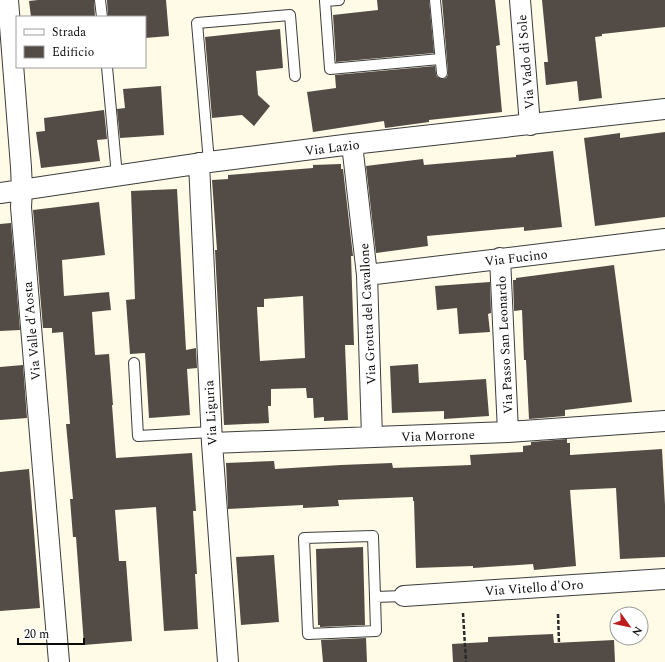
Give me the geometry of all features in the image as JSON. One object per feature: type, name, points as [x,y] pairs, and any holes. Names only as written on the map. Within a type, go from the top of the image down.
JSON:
[{"type":"street","name":"Via Valle d'Aosta","points":[[8,0],[22,190],[21,207],[59,662]]},
{"type":"street","name":"Via Vado di Sole","points":[[520,0],[530,125]]},
{"type":"street","name":"Via Lazio","points":[[0,193],[204,163],[352,144],[665,109]]},
{"type":"street","name":"Via Grotta del Cavallone","points":[[352,144],[367,275],[372,437]]},
{"type":"street","name":"Via Liguria","points":[[204,163],[211,437],[228,662]]},
{"type":"street","name":"Via Fucino","points":[[367,275],[665,239]]},
{"type":"street","name":"Via Passo San Leonardo","points":[[500,258],[508,432]]},
{"type":"street","name":"Via Morrone","points":[[211,437],[372,437],[508,432],[665,421]]},
{"type":"street","name":"Via Vitello d'Oro","points":[[404,596],[665,579]]},
{"type":"lane","points":[[100,0],[102,16]]},
{"type":"lane","points":[[339,0],[325,1],[330,69],[440,59]]},
{"type":"lane","points":[[434,0],[442,73]]},
{"type":"lane","points":[[204,163],[197,23],[290,15],[295,76]]},
{"type":"lane","points":[[107,68],[117,176]]},
{"type":"lane","points":[[134,363],[138,436],[211,437]]},
{"type":"lane","points":[[373,536],[375,597],[376,631],[308,634],[304,538],[373,536]]},
{"type":"lane","points":[[375,597],[404,596]]},
{"type":"path","points":[[464,613],[466,662]]},
{"type":"path","points":[[558,614],[559,642]]},
{"type":"building","points":[[94,0],[95,16],[31,16],[29,1]]},
{"type":"building","points":[[107,0],[166,0],[169,36],[146,38],[146,16],[108,16]]},
{"type":"building","points":[[377,0],[429,0],[434,53],[336,62],[333,15],[378,10]]},
{"type":"building","points":[[442,0],[495,0],[500,45],[496,46],[502,112],[429,120],[429,122],[385,128],[384,121],[313,132],[307,92],[336,88],[335,75],[435,66],[437,77],[442,79],[446,78],[448,72]]},
{"type":"building","points":[[542,0],[665,0],[665,27],[602,34],[602,36],[595,37],[602,98],[579,101],[577,81],[546,85],[544,62],[548,62]]},
{"type":"building","points":[[280,29],[283,68],[256,71],[258,95],[270,106],[254,126],[242,115],[212,118],[205,37]]},
{"type":"building","points":[[161,86],[164,135],[120,138],[117,109],[125,108],[123,89]]},
{"type":"building","points":[[104,110],[107,139],[97,140],[100,161],[41,168],[36,132],[45,131],[44,118]]},
{"type":"building","points":[[665,132],[665,217],[595,226],[584,138],[620,133],[620,138]]},
{"type":"building","points":[[553,151],[562,227],[524,231],[524,227],[427,236],[428,246],[376,253],[366,166],[423,159],[424,165],[516,157],[516,155]]},
{"type":"building","points":[[341,164],[341,169],[343,169],[353,256],[351,256],[354,345],[345,345],[348,420],[324,421],[324,417],[314,418],[313,398],[307,398],[306,388],[271,389],[271,406],[268,406],[269,423],[224,425],[215,250],[217,250],[212,180],[228,179],[228,175],[313,168],[313,165]],"holes":[[[303,296],[305,358],[260,361],[257,307],[264,307],[264,299]]]},
{"type":"building","points":[[177,189],[186,350],[196,348],[197,368],[187,369],[190,415],[149,418],[145,353],[130,354],[126,300],[135,299],[131,191]]},
{"type":"building","points":[[99,202],[105,255],[62,260],[64,296],[109,292],[111,310],[92,312],[95,355],[109,354],[116,458],[192,453],[196,511],[193,511],[197,574],[195,574],[198,629],[164,631],[156,507],[115,510],[119,561],[126,561],[132,641],[84,645],[76,537],[73,537],[70,499],[73,499],[66,424],[70,424],[63,332],[52,333],[52,328],[43,328],[33,210]]},
{"type":"building","points":[[11,223],[20,330],[0,331],[0,224]]},
{"type":"building","points":[[614,265],[632,402],[565,410],[565,416],[529,419],[526,360],[524,360],[522,310],[514,311],[513,280],[516,280],[516,278]]},
{"type":"building","points":[[490,282],[491,313],[488,314],[490,332],[459,334],[457,308],[437,310],[435,286]]},
{"type":"building","points":[[418,364],[419,383],[486,379],[489,416],[444,419],[444,411],[392,413],[390,366]]},
{"type":"building","points":[[23,365],[27,418],[0,420],[0,367]]},
{"type":"building","points":[[567,439],[567,443],[570,443],[570,455],[662,449],[665,505],[665,557],[620,559],[616,488],[570,490],[576,566],[534,570],[533,564],[473,568],[473,566],[416,568],[413,497],[338,500],[339,506],[303,508],[303,505],[228,509],[226,463],[274,461],[275,469],[392,463],[393,468],[471,465],[470,455],[523,452],[523,446],[531,445],[531,442]]},
{"type":"building","points":[[29,469],[40,608],[0,611],[0,472]]},
{"type":"building","points":[[363,547],[365,625],[320,627],[320,625],[318,625],[316,549]]},
{"type":"building","points":[[274,555],[279,622],[241,625],[236,557]]},
{"type":"building","points":[[553,634],[554,643],[609,640],[609,646],[614,646],[615,662],[453,662],[452,644],[488,642],[488,637]]},
{"type":"building","points":[[366,638],[367,662],[323,662],[321,640]]}]
